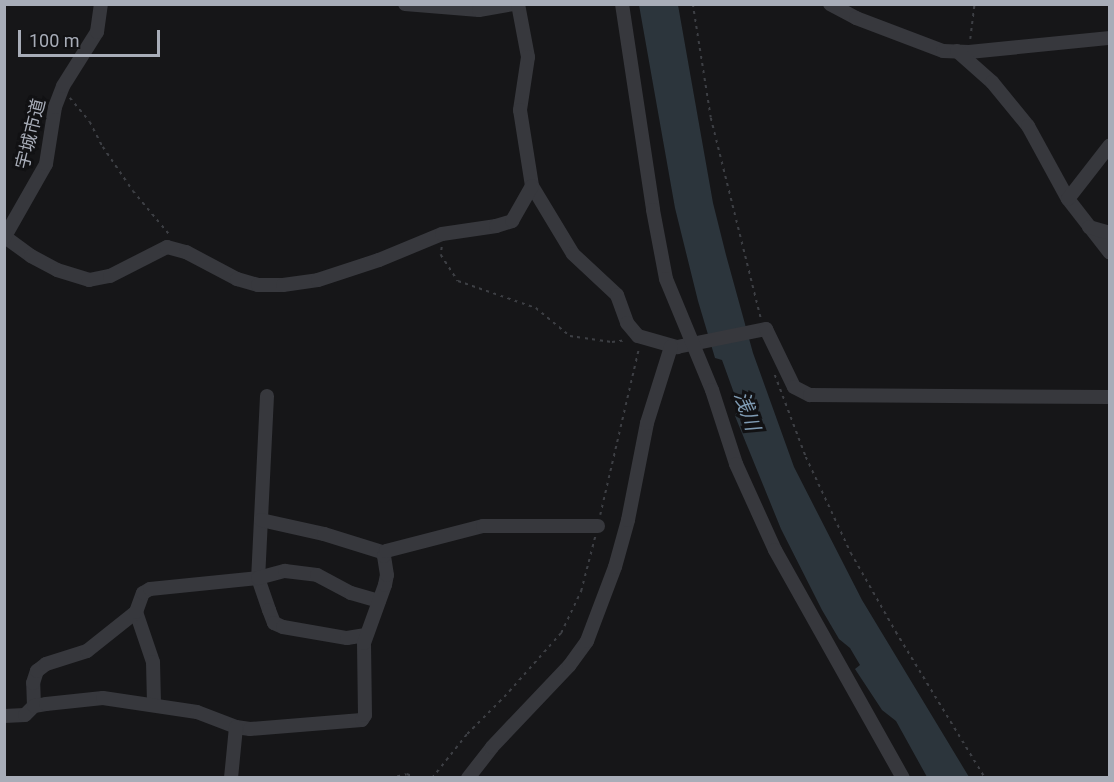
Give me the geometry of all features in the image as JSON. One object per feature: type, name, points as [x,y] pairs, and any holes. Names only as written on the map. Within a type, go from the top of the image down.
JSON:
[{"type":"street","name":"宇城市道","points":[[5,238],[46,164],[55,107],[63,86],[97,32],[100,4]]},
{"type":"street","points":[[405,4],[479,10],[516,4],[528,57],[520,111],[532,186],[573,254],[617,296],[627,323],[640,337],[670,347],[763,328],[768,331],[794,387],[810,395],[1110,397]]},
{"type":"street","points":[[622,4],[653,210],[666,279],[695,343],[736,464],[775,550],[903,777]]},
{"type":"street","points":[[830,4],[943,51],[963,52],[1110,38]]},
{"type":"street","points":[[963,52],[992,82],[1028,126],[1068,199],[1110,253]]},
{"type":"street","points":[[1068,199],[1110,145]]},
{"type":"street","points":[[5,238],[40,261],[89,280],[111,276],[167,247],[186,252],[237,279],[258,285],[284,285],[318,280],[369,264],[442,234],[496,226],[512,221],[532,186]]},
{"type":"street","points":[[1089,227],[1110,233]]},
{"type":"street","points":[[468,777],[492,747],[568,666],[587,641],[615,567],[628,520],[647,423],[670,347]]},
{"type":"street","points":[[267,396],[258,578],[274,623],[283,627],[347,638],[366,635]]},
{"type":"street","points":[[261,520],[324,534],[385,553]]},
{"type":"street","points":[[385,553],[392,548],[483,526],[598,526]]},
{"type":"street","points":[[4,716],[25,715],[34,706],[103,698],[197,712],[236,727],[283,727],[355,721],[364,718],[366,635],[387,574],[385,553]]},
{"type":"street","points":[[34,706],[33,683],[37,671],[46,664],[87,651],[136,612],[143,593],[150,589],[258,578],[285,572],[317,574],[351,593],[379,601]]},
{"type":"street","points":[[136,612],[153,662],[154,704]]},
{"type":"street","points":[[231,777],[236,727]]},
{"type":"path","points":[[963,52],[974,4]]},
{"type":"path","points":[[63,86],[90,122],[102,147],[170,235],[167,247]]},
{"type":"path","points":[[432,777],[467,734],[504,697],[561,633],[581,591],[598,526],[640,337],[612,342],[579,339],[570,336],[536,308],[459,281],[441,255],[442,234]]},
{"type":"path","points":[[390,777],[407,774],[416,777]]},
{"type":"water","name":"浅川","points":[[639,5],[678,5],[713,203],[726,255],[753,353],[794,467],[862,600],[969,777],[927,777],[896,721],[882,710],[855,669],[860,665],[850,648],[839,639],[822,610],[781,529],[735,416],[739,407],[722,360],[715,358],[698,301],[675,208]]}]
